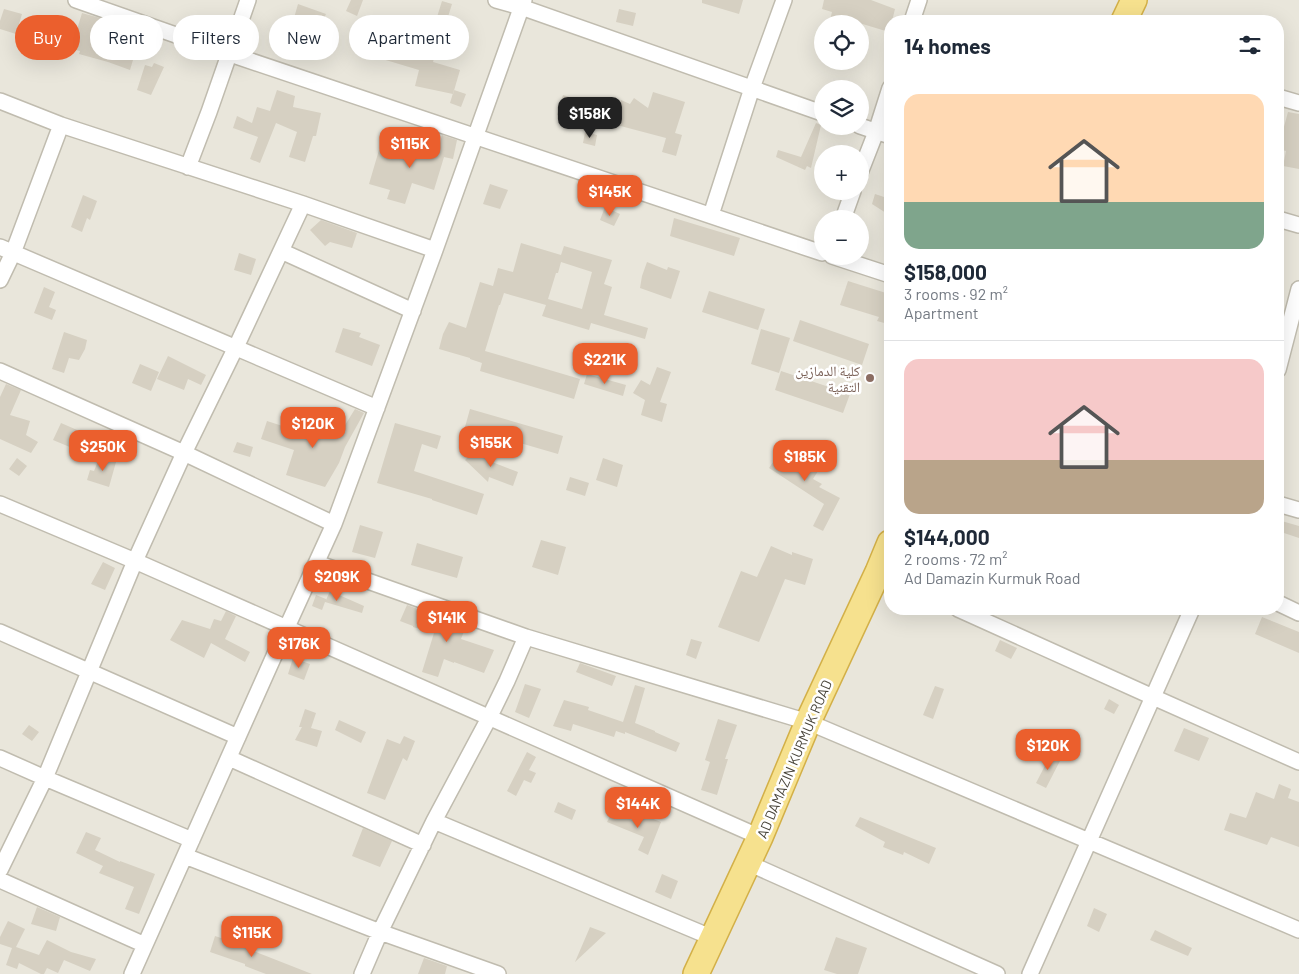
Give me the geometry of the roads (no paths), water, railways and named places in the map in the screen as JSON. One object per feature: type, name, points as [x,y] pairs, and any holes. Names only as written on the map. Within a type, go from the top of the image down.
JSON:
[{"type":"highway","points":[[1127,15],[1134,0]]},
{"type":"highway","name":"AD DAMAZIN KURMUK ROAD","points":[[696,974],[760,837],[808,722],[884,575]]},
{"type":"street","points":[[76,0],[173,34]]},
{"type":"street","points":[[243,15],[248,0]]},
{"type":"street","points":[[496,0],[522,4],[814,110]]},
{"type":"street","points":[[711,216],[752,88],[784,0]]},
{"type":"street","points":[[914,15],[919,0]]},
{"type":"street","points":[[132,974],[334,524],[413,311],[522,4]]},
{"type":"street","points":[[188,166],[228,60]]},
{"type":"street","points":[[248,60],[814,250]]},
{"type":"street","points":[[1284,99],[1299,103]]},
{"type":"street","points":[[0,101],[61,125],[303,204],[435,250]]},
{"type":"street","points":[[0,280],[7,250],[61,125]]},
{"type":"street","points":[[869,129],[883,134],[869,158]]},
{"type":"street","points":[[0,870],[45,778],[135,561],[184,453],[236,348],[303,204]]},
{"type":"street","points":[[1284,221],[1299,225]]},
{"type":"street","points":[[7,250],[377,408]]},
{"type":"street","points":[[281,251],[413,311]]},
{"type":"street","points":[[858,265],[884,274]]},
{"type":"street","points":[[1284,352],[1299,289]]},
{"type":"street","points":[[0,371],[184,453],[334,524]]},
{"type":"street","points":[[0,504],[287,627],[760,837]]},
{"type":"street","points":[[1284,506],[1299,510]]},
{"type":"street","points":[[317,563],[526,637],[808,722],[1299,930]]},
{"type":"street","points":[[1284,606],[1299,613]]},
{"type":"street","points":[[971,615],[1299,762]]},
{"type":"street","points":[[1030,974],[1189,615]]},
{"type":"street","points":[[0,632],[238,737]]},
{"type":"street","points":[[362,974],[380,932],[434,821],[489,718],[526,637]]},
{"type":"street","points":[[0,758],[192,840]]},
{"type":"street","points":[[229,758],[423,845]]},
{"type":"street","points":[[434,821],[713,938]]},
{"type":"street","points":[[185,856],[380,932],[498,974]]},
{"type":"street","points":[[748,863],[997,974]]},
{"type":"street","points":[[0,880],[145,945]]},
{"type":"place","name":"كلية الدمازين التقنية","points":[[870,378]]}]
